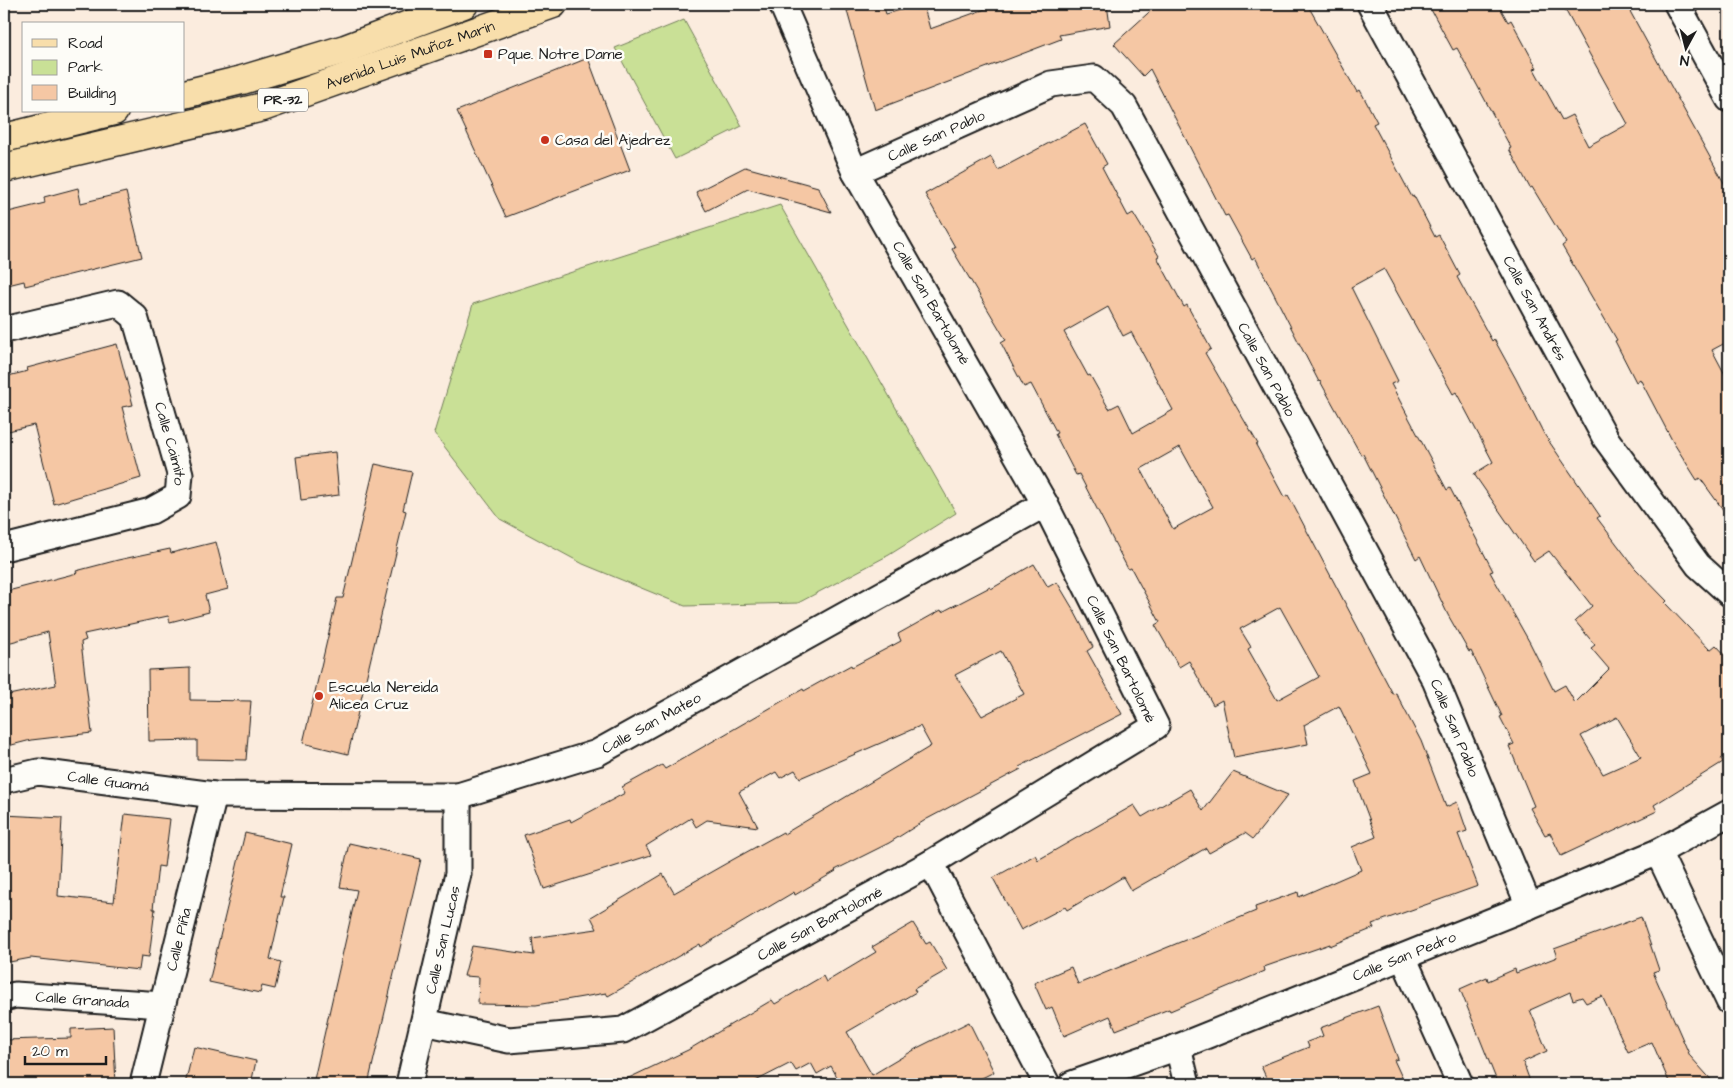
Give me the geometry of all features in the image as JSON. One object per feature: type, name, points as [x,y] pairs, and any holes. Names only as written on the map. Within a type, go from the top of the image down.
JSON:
[{"type":"main road","name":"Avenida Luis Muñoz Marín","points":[[185,94],[242,80],[345,49],[464,4]]},
{"type":"main road","name":"Avenida Luis Muñoz Marín","points":[[188,111],[263,107],[553,4]]},
{"type":"main road","points":[[4,138],[110,112]]},
{"type":"main road","name":"Avenida Luis Muñoz Marín","points":[[4,168],[185,112]]},
{"type":"street","name":"Calle San Bartolomé","points":[[424,1022],[509,1040],[623,1030],[930,863],[1156,726],[1045,504],[855,172],[782,4]]},
{"type":"street","name":"Calle San Andrés","points":[[1370,4],[1606,439],[1698,565],[1729,594]]},
{"type":"street","points":[[1677,4],[1729,99]]},
{"type":"street","name":"Calle San Pablo","points":[[855,172],[1051,84],[1094,78],[1124,106],[1435,680],[1529,906]]},
{"type":"street","name":"Calle Caimito","points":[[4,330],[118,303],[135,317],[180,474],[178,496],[151,510],[4,548]]},
{"type":"street","name":"Calle San Mateo","points":[[214,795],[458,796],[597,753],[1045,504]]},
{"type":"street","name":"Calle Guamá","points":[[4,780],[38,772],[214,795]]},
{"type":"street","name":"Calle Piña","points":[[143,1084],[214,795]]},
{"type":"street","name":"Calle San Lucas","points":[[409,1084],[458,874],[458,796]]},
{"type":"street","name":"Calle San Pedro","points":[[1072,1084],[1178,1047],[1529,906],[1658,852],[1729,813]]},
{"type":"street","points":[[1658,852],[1729,1001]]},
{"type":"street","points":[[930,863],[1047,1084]]},
{"type":"street","points":[[1403,957],[1460,1084]]},
{"type":"street","name":"Calle Granada","points":[[4,998],[15,995],[162,1005]]},
{"type":"street","points":[[1178,1047],[1188,1084]]},
{"type":"green space","points":[[684,20],[742,126],[675,159],[615,48]]},
{"type":"green space","points":[[780,205],[956,513],[889,555],[798,603],[685,606],[583,564],[500,519],[434,433],[473,304]]},
{"type":"building","points":[[867,4],[883,4],[886,14],[923,4],[930,29],[999,4],[1107,4],[1110,26],[1059,35],[1061,39],[875,110],[847,11]]},
{"type":"building","points":[[1158,4],[1307,4],[1357,92],[1360,90],[1377,122],[1373,124],[1412,197],[1414,196],[1435,237],[1439,235],[1460,275],[1457,277],[1492,341],[1494,339],[1544,434],[1600,516],[1597,518],[1635,568],[1667,601],[1665,603],[1710,650],[1716,645],[1729,659],[1729,754],[1721,759],[1723,762],[1654,805],[1657,811],[1561,856],[1550,833],[1545,835],[1530,808],[1534,806],[1509,746],[1514,744],[1500,717],[1502,716],[1471,651],[1469,652],[1448,615],[1420,556],[1416,559],[1363,454],[1361,455],[1319,382],[1255,257],[1252,259],[1228,215],[1225,216],[1150,69],[1143,76],[1114,44]],"holes":[[[1384,269],[1453,394],[1456,392],[1493,462],[1474,474],[1534,561],[1549,551],[1592,606],[1575,621],[1595,645],[1591,648],[1609,669],[1575,703],[1565,685],[1554,691],[1530,643],[1490,572],[1493,571],[1450,488],[1447,490],[1391,384],[1398,381],[1351,287]],[[1617,717],[1641,757],[1603,774],[1581,736]]]},
{"type":"building","points":[[1428,4],[1498,4],[1508,22],[1511,20],[1537,68],[1534,69],[1562,120],[1572,115],[1588,146],[1628,124],[1562,4],[1626,4],[1729,192],[1729,341],[1712,350],[1729,382],[1729,518],[1700,478],[1697,480],[1673,442],[1640,379],[1636,382],[1615,341],[1617,340],[1562,246],[1566,243],[1532,187],[1530,188],[1509,149],[1511,148],[1457,48],[1453,50]]},
{"type":"building","name":"Casa del Ajedrez","points":[[588,58],[630,170],[506,217],[457,111]]},
{"type":"building","points":[[1085,124],[1107,164],[1102,167],[1128,216],[1133,213],[1159,256],[1157,257],[1184,307],[1187,305],[1211,349],[1205,353],[1258,444],[1256,445],[1284,497],[1288,495],[1393,694],[1396,693],[1421,741],[1446,807],[1457,802],[1467,831],[1458,834],[1478,886],[1372,924],[1374,928],[1330,946],[1330,944],[1264,967],[1265,971],[1170,1011],[1169,1009],[1116,1030],[1110,1016],[1064,1036],[1052,1007],[1046,1010],[1034,983],[1071,967],[1078,984],[1256,911],[1255,907],[1298,892],[1299,897],[1361,870],[1352,847],[1376,837],[1355,781],[1372,774],[1339,706],[1304,725],[1308,744],[1234,758],[1222,700],[1213,705],[1189,661],[1179,667],[1155,625],[1160,622],[1131,568],[1128,569],[1079,474],[1076,475],[1055,434],[1057,433],[1031,384],[1024,387],[1001,343],[1006,340],[952,249],[955,247],[925,194],[991,157],[998,170]],"holes":[[[1108,307],[1123,336],[1131,332],[1173,410],[1133,433],[1119,404],[1109,409],[1064,332]],[[1180,447],[1213,507],[1173,529],[1141,469]],[[1280,607],[1319,677],[1277,700],[1248,649],[1251,647],[1240,629]]]},
{"type":"building","points":[[745,167],[818,187],[831,212],[748,189],[706,211],[696,192]]},
{"type":"building","points":[[78,188],[81,203],[126,192],[142,257],[25,286],[24,281],[4,286],[4,213],[45,203],[44,197]]},
{"type":"building","points":[[117,344],[133,405],[122,407],[141,478],[54,504],[34,425],[4,432],[4,377],[28,371],[27,368]]},
{"type":"building","points":[[335,452],[339,495],[301,500],[296,457]]},
{"type":"building","points":[[375,464],[412,472],[403,510],[406,511],[348,754],[303,743],[337,598],[343,598]]},
{"type":"building","points":[[216,542],[228,589],[205,595],[209,612],[170,622],[168,616],[84,634],[86,640],[81,642],[92,733],[31,740],[4,747],[4,696],[56,685],[48,632],[4,644],[4,592],[118,560],[170,549],[171,553]]},
{"type":"building","points":[[1034,564],[1048,587],[1057,582],[1093,647],[1087,651],[1122,714],[1019,767],[1021,769],[927,819],[889,843],[835,870],[795,895],[794,892],[701,947],[700,944],[608,996],[606,993],[536,1005],[478,1004],[479,977],[464,976],[472,946],[534,955],[532,938],[597,929],[591,917],[663,874],[674,893],[783,832],[784,834],[931,746],[920,726],[800,778],[795,770],[780,778],[776,772],[739,792],[758,827],[707,820],[696,827],[691,818],[646,846],[651,855],[544,889],[524,835],[570,819],[571,822],[625,793],[622,787],[662,765],[665,769],[803,689],[804,691],[851,665],[852,667],[901,641],[898,634],[941,610],[942,612],[990,587],[991,589]],"holes":[[[1001,651],[1024,694],[982,716],[955,675]]]},
{"type":"building","points":[[190,668],[190,700],[251,701],[246,760],[197,759],[197,740],[149,741],[148,670]]},
{"type":"building","points":[[1233,772],[1288,795],[1253,839],[1245,833],[1209,853],[1206,848],[1131,891],[1123,877],[1067,910],[1065,907],[1021,930],[993,878],[1035,855],[1038,860],[1134,805],[1142,817],[1190,789],[1203,811]]},
{"type":"building","points":[[125,814],[170,819],[164,867],[158,866],[149,957],[141,956],[139,970],[31,958],[4,963],[4,815],[62,818],[58,896],[114,902]]},
{"type":"building","points":[[245,833],[292,844],[280,897],[284,897],[270,959],[281,962],[275,989],[262,986],[260,993],[209,982]]},
{"type":"building","points":[[349,843],[421,859],[368,1084],[313,1084],[357,890],[340,887]]},
{"type":"building","points":[[1641,917],[1659,970],[1653,972],[1690,1056],[1715,1084],[1670,1084],[1652,1042],[1628,1052],[1602,996],[1586,1003],[1582,997],[1573,1000],[1570,992],[1530,1010],[1547,1051],[1523,1062],[1531,1084],[1498,1084],[1460,989],[1487,977],[1488,981],[1515,969],[1516,973],[1557,957],[1554,949]]},
{"type":"building","points":[[913,923],[926,944],[930,942],[947,970],[914,989],[916,992],[847,1032],[872,1075],[919,1047],[969,1022],[994,1072],[970,1084],[841,1084],[831,1066],[817,1074],[811,1063],[796,1071],[791,1063],[750,1084],[616,1084],[688,1050],[772,1000],[775,1004],[823,976],[826,982],[876,952],[872,947]]},
{"type":"building","points":[[1378,1006],[1398,1059],[1394,1060],[1405,1084],[1269,1084],[1261,1066],[1309,1047],[1307,1042],[1323,1036],[1320,1028]]},
{"type":"building","points":[[113,1027],[116,1084],[4,1084],[4,1040],[71,1038],[71,1029]]},
{"type":"building","points":[[194,1047],[256,1061],[251,1084],[185,1084]]},
{"type":"place","name":"Pque. Notre Dame","points":[[488,54]]},
{"type":"place","name":"Casa del Ajedrez","points":[[545,140]]},
{"type":"place","name":"Escuela Nereida Alicea Cruz","points":[[319,696]]}]
